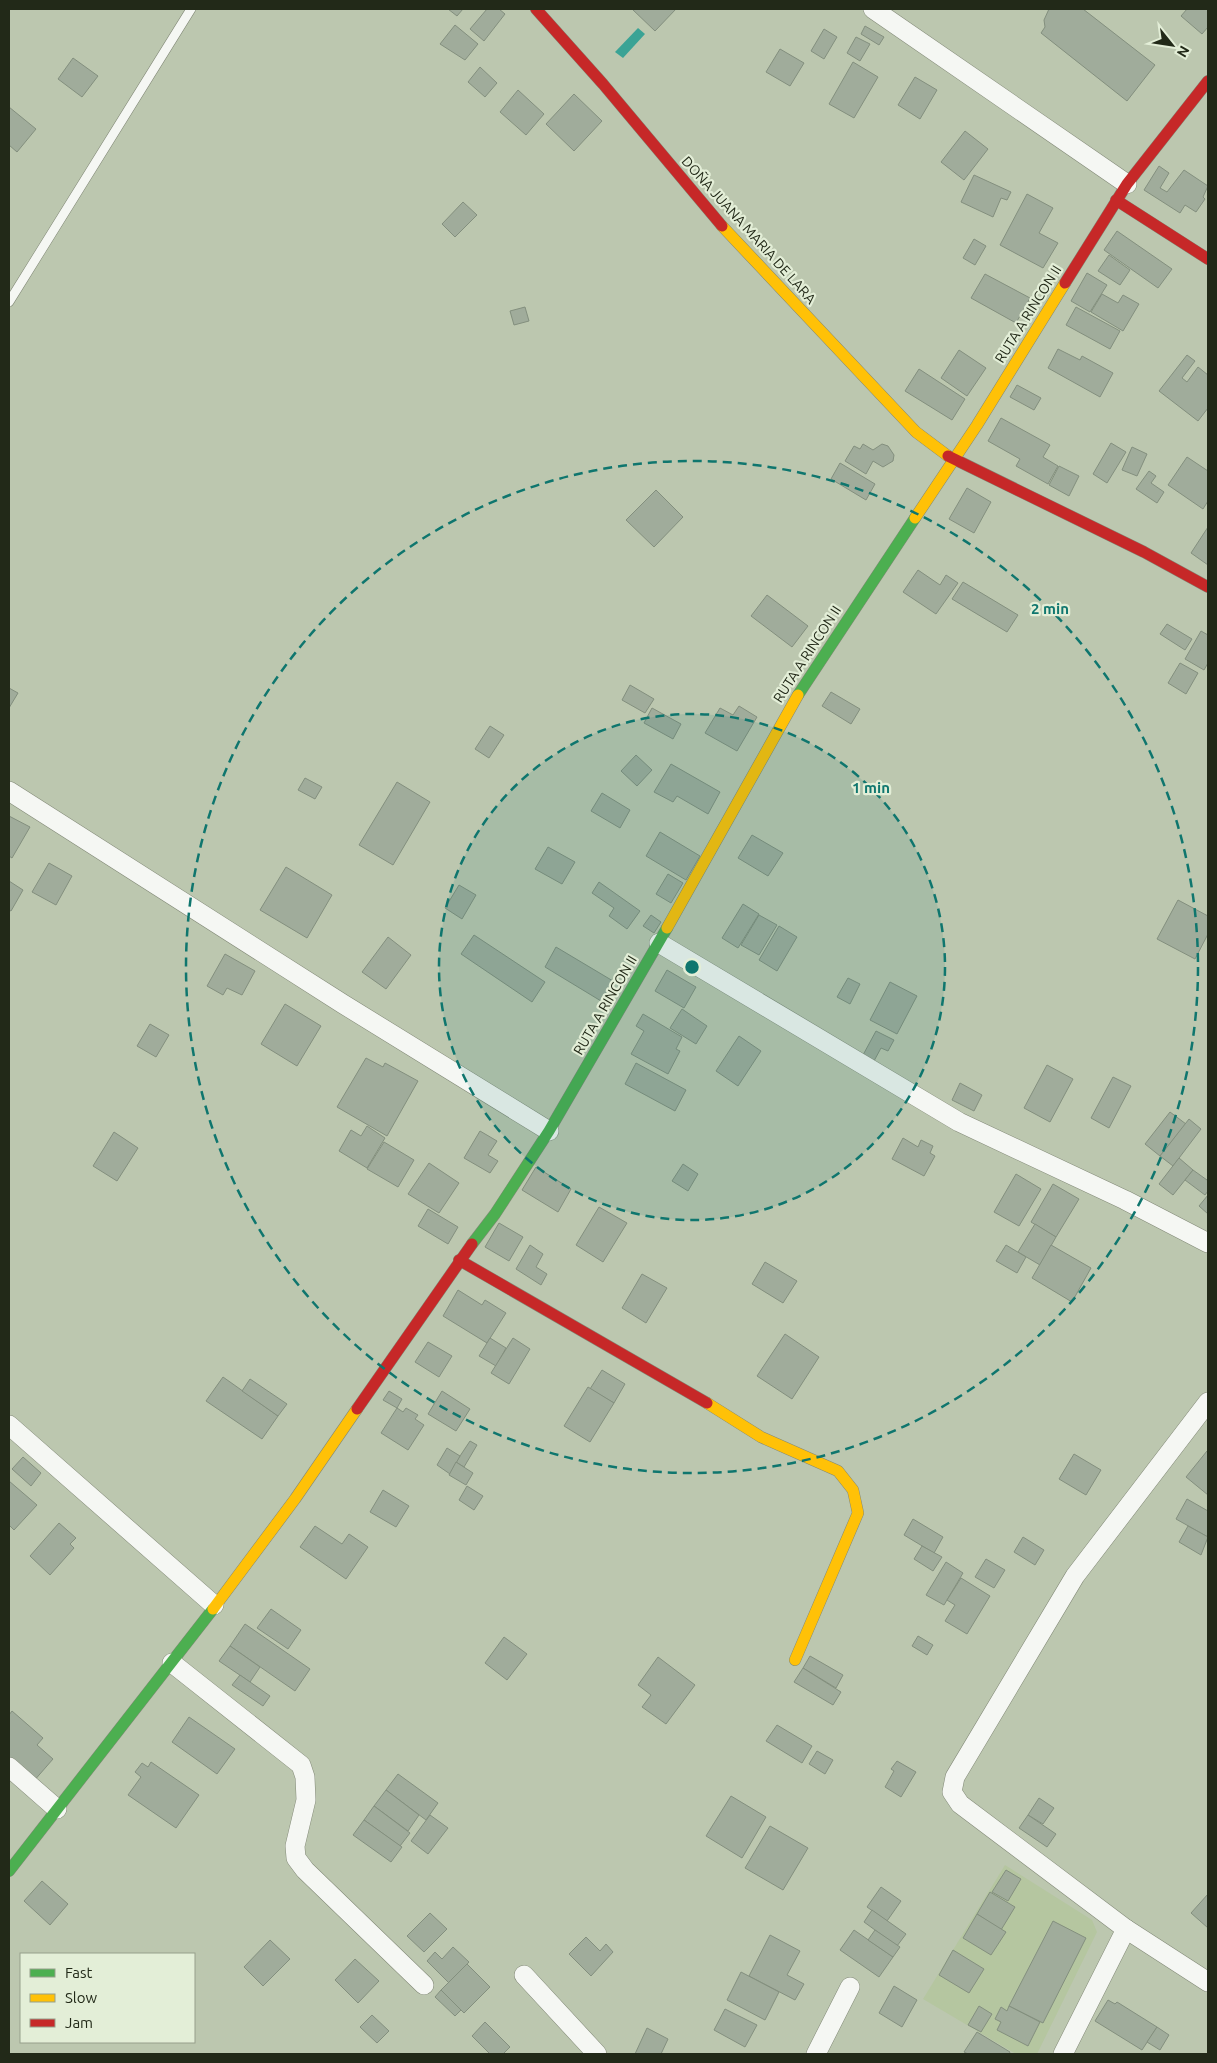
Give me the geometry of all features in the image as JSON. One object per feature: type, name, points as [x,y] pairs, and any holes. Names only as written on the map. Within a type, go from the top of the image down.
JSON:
[{"type":"street","name":"DOÑA JUANA MARIA DE LARA","points":[[536,9],[604,84],[702,204],[916,432],[952,459],[1144,552],[1208,587]]},
{"type":"street","points":[[873,9],[1127,184]]},
{"type":"street","name":"RUTA A RINCON II","points":[[9,1870],[172,1663],[295,1500],[459,1260],[495,1214],[549,1131],[659,943],[789,708],[952,459],[977,425],[1116,200],[1208,81]]},
{"type":"street","points":[[1116,200],[1208,259]]},
{"type":"street","points":[[9,791],[343,1004],[549,1131]]},
{"type":"street","points":[[659,943],[959,1122],[1124,1200],[1208,1243]]},
{"type":"street","points":[[459,1260],[690,1392],[762,1437],[838,1471],[846,1478],[856,1496],[858,1514],[795,1660]]},
{"type":"street","points":[[1208,1402],[1075,1576],[955,1777],[952,1792],[960,1804],[1126,1929],[1208,1982]]},
{"type":"street","points":[[9,1425],[214,1605]]},
{"type":"street","points":[[172,1663],[301,1764],[305,1777],[306,1800],[295,1846],[296,1858],[305,1870],[424,1985]]},
{"type":"street","points":[[9,1767],[57,1809]]},
{"type":"street","points":[[1064,2054],[1126,1929]]},
{"type":"street","points":[[524,1976],[597,2054]]},
{"type":"street","points":[[816,2054],[850,1988]]},
{"type":"lane","points":[[9,302],[191,9]]},
{"type":"shaded area","points":[[1005,1865],[1092,1920],[1097,1932],[1037,2054],[1016,2054],[923,1999]]},
{"type":"water","points":[[638,28],[645,34],[623,58],[615,52]]},
{"type":"building","points":[[448,9],[463,9],[457,16]]},
{"type":"building","points":[[487,9],[499,9],[505,14],[484,41],[470,29]]},
{"type":"building","points":[[632,9],[676,9],[655,31]]},
{"type":"building","points":[[1049,9],[1083,9],[1155,65],[1127,101],[1041,33],[1045,27],[1044,20]]},
{"type":"building","points":[[1187,9],[1208,9],[1208,27],[1202,34],[1181,16]]},
{"type":"building","points":[[455,25],[478,44],[465,60],[440,44]]},
{"type":"building","points":[[865,26],[884,37],[879,45],[861,34]]},
{"type":"building","points":[[824,29],[837,37],[824,59],[811,51]]},
{"type":"building","points":[[856,37],[870,44],[860,61],[847,53]]},
{"type":"building","points":[[780,49],[804,63],[790,86],[766,72]]},
{"type":"building","points":[[73,58],[98,76],[82,97],[58,79]]},
{"type":"building","points":[[853,62],[878,77],[854,118],[829,104]]},
{"type":"building","points":[[480,67],[497,83],[485,97],[468,82]]},
{"type":"building","points":[[915,77],[937,90],[920,119],[898,105]]},
{"type":"building","points":[[518,90],[544,114],[526,135],[500,112]]},
{"type":"building","points":[[574,94],[602,121],[574,151],[546,124]]},
{"type":"building","points":[[9,107],[36,129],[17,152],[9,145]]},
{"type":"building","points":[[965,131],[988,149],[964,180],[941,162]]},
{"type":"building","points":[[1159,166],[1169,173],[1160,188],[1167,192],[1184,170],[1208,186],[1203,197],[1205,199],[1196,212],[1185,205],[1180,213],[1144,190]]},
{"type":"building","points":[[974,175],[1011,192],[1007,200],[1001,198],[993,217],[961,202]]},
{"type":"building","points":[[1027,194],[1053,208],[1039,233],[1058,243],[1043,268],[1000,245]]},
{"type":"building","points":[[463,202],[477,215],[455,237],[442,224]]},
{"type":"building","points":[[1117,231],[1172,269],[1158,288],[1104,250]]},
{"type":"building","points":[[974,239],[986,246],[975,265],[963,258]]},
{"type":"building","points":[[1109,255],[1130,270],[1120,285],[1098,271]]},
{"type":"building","points":[[1087,273],[1107,285],[1090,312],[1071,301]]},
{"type":"building","points":[[985,274],[1030,298],[1016,323],[971,298]]},
{"type":"building","points":[[1102,294],[1118,303],[1123,295],[1139,304],[1123,331],[1091,312]]},
{"type":"building","points":[[525,307],[529,321],[514,325],[510,311]]},
{"type":"building","points":[[1076,307],[1120,331],[1110,349],[1066,325]]},
{"type":"building","points":[[1058,349],[1080,360],[1082,356],[1113,373],[1100,397],[1048,368]]},
{"type":"building","points":[[959,350],[986,368],[967,396],[941,378]]},
{"type":"building","points":[[1187,355],[1195,361],[1182,378],[1187,382],[1198,367],[1208,375],[1208,408],[1198,421],[1159,391]]},
{"type":"building","points":[[919,369],[965,399],[952,420],[905,391]]},
{"type":"building","points":[[1017,385],[1041,398],[1034,410],[1010,397]]},
{"type":"building","points":[[1001,418],[1050,445],[1043,457],[1058,466],[1048,484],[1016,466],[1020,459],[988,441]]},
{"type":"building","points":[[1111,443],[1126,452],[1107,483],[1093,474]]},
{"type":"building","points":[[863,444],[873,450],[882,444],[888,446],[894,455],[893,461],[883,467],[873,461],[866,474],[845,461],[854,446],[860,449]]},
{"type":"building","points":[[1132,447],[1147,454],[1137,476],[1122,470]]},
{"type":"building","points":[[1187,457],[1208,471],[1208,501],[1203,509],[1168,485]]},
{"type":"building","points":[[840,463],[875,484],[866,500],[831,479]]},
{"type":"building","points":[[1059,466],[1079,476],[1069,496],[1049,485]]},
{"type":"building","points":[[1149,471],[1156,476],[1151,483],[1164,492],[1157,503],[1136,489]]},
{"type":"building","points":[[967,488],[991,502],[974,533],[949,519]]},
{"type":"building","points":[[656,490],[683,517],[654,547],[626,520]]},
{"type":"building","points":[[1208,527],[1208,565],[1191,553]]},
{"type":"building","points":[[918,570],[940,585],[946,575],[958,583],[936,614],[903,592]]},
{"type":"building","points":[[963,582],[1018,615],[1007,632],[952,599]]},
{"type":"building","points":[[767,595],[808,626],[792,647],[751,616]]},
{"type":"building","points":[[1167,624],[1192,639],[1185,650],[1160,634]]},
{"type":"building","points":[[1201,631],[1208,635],[1208,663],[1204,670],[1185,659]]},
{"type":"building","points":[[1180,663],[1198,673],[1186,694],[1168,683]]},
{"type":"building","points":[[630,685],[654,699],[645,713],[622,700]]},
{"type":"building","points":[[9,688],[18,693],[9,708]]},
{"type":"building","points":[[831,692],[860,709],[851,724],[822,706]]},
{"type":"building","points":[[739,706],[757,717],[737,751],[705,733],[720,708],[733,715]]},
{"type":"building","points":[[652,708],[681,724],[673,739],[644,723]]},
{"type":"building","points":[[490,726],[504,735],[489,758],[475,749]]},
{"type":"building","points":[[636,755],[652,770],[637,786],[621,771]]},
{"type":"building","points":[[671,764],[720,792],[708,814],[677,796],[673,802],[654,792]]},
{"type":"building","points":[[305,778],[322,787],[315,799],[298,790]]},
{"type":"building","points":[[397,782],[430,802],[393,865],[359,845]]},
{"type":"building","points":[[602,793],[630,810],[620,828],[591,811]]},
{"type":"building","points":[[9,816],[30,827],[12,858],[9,856]]},
{"type":"building","points":[[660,832],[700,856],[686,880],[646,856]]},
{"type":"building","points":[[752,835],[783,853],[768,876],[738,858]]},
{"type":"building","points":[[548,847],[575,862],[562,884],[535,869]]},
{"type":"building","points":[[49,863],[72,876],[56,905],[32,892]]},
{"type":"building","points":[[286,867],[332,895],[307,938],[260,910]]},
{"type":"building","points":[[668,874],[683,883],[671,903],[656,894]]},
{"type":"building","points":[[9,881],[23,890],[11,911],[9,910]]},
{"type":"building","points":[[599,882],[640,911],[627,929],[609,916],[614,908],[592,893]]},
{"type":"building","points":[[459,885],[476,895],[462,919],[445,908]]},
{"type":"building","points":[[1178,900],[1208,916],[1208,934],[1195,959],[1157,939]]},
{"type":"building","points":[[743,904],[759,914],[738,948],[722,938]]},
{"type":"building","points":[[651,915],[661,922],[654,933],[643,926]]},
{"type":"building","points":[[759,915],[777,925],[759,955],[741,945]]},
{"type":"building","points":[[779,926],[797,937],[777,971],[759,960]]},
{"type":"building","points":[[474,935],[545,982],[532,1002],[461,954]]},
{"type":"building","points":[[388,937],[411,955],[386,989],[362,972]]},
{"type":"building","points":[[556,947],[613,981],[601,1001],[545,967]]},
{"type":"building","points":[[225,954],[255,971],[242,995],[227,988],[223,995],[207,986]]},
{"type":"building","points":[[667,970],[696,987],[684,1008],[655,991]]},
{"type":"building","points":[[848,978],[860,984],[850,1004],[837,997]]},
{"type":"building","points":[[890,982],[917,996],[897,1034],[870,1020]]},
{"type":"building","points":[[285,1004],[321,1026],[297,1066],[261,1044]]},
{"type":"building","points":[[682,1009],[707,1026],[696,1044],[670,1028]]},
{"type":"building","points":[[643,1014],[682,1037],[676,1049],[680,1051],[668,1074],[631,1054],[644,1031],[636,1026]]},
{"type":"building","points":[[150,1024],[169,1035],[156,1057],[137,1046]]},
{"type":"building","points":[[876,1031],[894,1040],[888,1051],[881,1048],[874,1061],[863,1055]]},
{"type":"building","points":[[739,1036],[761,1051],[738,1086],[716,1071]]},
{"type":"building","points":[[366,1058],[383,1067],[385,1063],[418,1081],[387,1136],[337,1107]]},
{"type":"building","points":[[636,1063],[686,1090],[675,1111],[625,1084]]},
{"type":"building","points":[[1047,1065],[1073,1079],[1050,1122],[1024,1108]]},
{"type":"building","points":[[1113,1077],[1131,1086],[1109,1128],[1091,1118]]},
{"type":"building","points":[[960,1083],[982,1095],[974,1111],[952,1100]]},
{"type":"building","points":[[1170,1112],[1186,1124],[1160,1156],[1145,1144]]},
{"type":"building","points":[[1189,1119],[1201,1129],[1173,1166],[1160,1156]]},
{"type":"building","points":[[367,1126],[385,1138],[367,1168],[339,1151],[351,1130],[361,1136]]},
{"type":"building","points":[[480,1131],[497,1141],[488,1155],[498,1161],[490,1173],[464,1158]]},
{"type":"building","points":[[114,1132],[138,1148],[117,1181],[93,1166]]},
{"type":"building","points":[[903,1138],[918,1147],[921,1140],[933,1146],[930,1153],[935,1156],[924,1176],[892,1159]]},
{"type":"building","points":[[384,1142],[414,1160],[398,1187],[367,1169]]},
{"type":"building","points":[[1179,1158],[1193,1170],[1173,1195],[1159,1184]]},
{"type":"building","points":[[429,1163],[459,1183],[439,1213],[408,1194]]},
{"type":"building","points":[[683,1164],[698,1174],[688,1191],[672,1181]]},
{"type":"building","points":[[536,1167],[571,1189],[558,1212],[522,1190]]},
{"type":"building","points":[[1193,1170],[1207,1180],[1208,1178],[1208,1191],[1205,1195],[1185,1180]]},
{"type":"building","points":[[1016,1174],[1041,1189],[1019,1226],[994,1212]]},
{"type":"building","points":[[1053,1184],[1079,1199],[1056,1237],[1031,1222]]},
{"type":"building","points":[[1208,1195],[1208,1214],[1199,1206]]},
{"type":"building","points":[[599,1207],[627,1223],[603,1262],[576,1245]]},
{"type":"building","points":[[428,1209],[458,1227],[448,1244],[418,1226]]},
{"type":"building","points":[[499,1223],[523,1237],[509,1261],[485,1247]]},
{"type":"building","points":[[1035,1224],[1056,1237],[1040,1265],[1018,1252]]},
{"type":"building","points":[[530,1245],[543,1254],[536,1267],[547,1274],[541,1285],[516,1269]]},
{"type":"building","points":[[1006,1245],[1026,1257],[1017,1273],[996,1261]]},
{"type":"building","points":[[1051,1245],[1091,1268],[1072,1302],[1032,1278]]},
{"type":"building","points":[[765,1262],[797,1281],[783,1303],[752,1284]]},
{"type":"building","points":[[642,1274],[667,1288],[646,1323],[622,1308]]},
{"type":"building","points":[[458,1290],[482,1305],[485,1300],[506,1313],[487,1343],[443,1316]]},
{"type":"building","points":[[785,1334],[819,1357],[792,1399],[757,1376]]},
{"type":"building","points":[[490,1338],[506,1348],[496,1366],[479,1356]]},
{"type":"building","points":[[513,1338],[530,1349],[509,1384],[491,1373]]},
{"type":"building","points":[[428,1342],[452,1356],[439,1377],[415,1362]]},
{"type":"building","points":[[602,1370],[625,1384],[614,1403],[590,1389]]},
{"type":"building","points":[[223,1377],[278,1416],[262,1439],[206,1401]]},
{"type":"building","points":[[250,1379],[287,1404],[278,1416],[242,1391]]},
{"type":"building","points":[[588,1387],[614,1403],[590,1442],[564,1426]]},
{"type":"building","points":[[389,1391],[402,1399],[397,1408],[383,1400]]},
{"type":"building","points":[[442,1391],[470,1409],[456,1431],[428,1414]]},
{"type":"building","points":[[397,1408],[403,1412],[406,1408],[418,1415],[415,1419],[424,1425],[408,1450],[381,1433]]},
{"type":"building","points":[[470,1441],[477,1445],[464,1467],[456,1462]]},
{"type":"building","points":[[447,1448],[460,1456],[450,1474],[437,1465]]},
{"type":"building","points":[[1208,1452],[1208,1495],[1186,1477]]},
{"type":"building","points":[[1074,1454],[1101,1470],[1086,1495],[1059,1479]]},
{"type":"building","points":[[23,1457],[41,1473],[31,1486],[12,1469]]},
{"type":"building","points":[[456,1462],[473,1473],[466,1485],[449,1475]]},
{"type":"building","points":[[9,1481],[37,1505],[14,1530],[9,1525]]},
{"type":"building","points":[[467,1486],[483,1496],[474,1510],[459,1500]]},
{"type":"building","points":[[383,1490],[409,1506],[396,1527],[370,1512]]},
{"type":"building","points":[[1187,1499],[1208,1511],[1208,1537],[1176,1519]]},
{"type":"building","points":[[913,1519],[943,1537],[934,1553],[904,1535]]},
{"type":"building","points":[[59,1523],[76,1538],[70,1544],[74,1548],[50,1575],[30,1556]]},
{"type":"building","points":[[315,1526],[342,1544],[349,1534],[368,1547],[346,1579],[300,1547]]},
{"type":"building","points":[[1188,1526],[1208,1537],[1201,1555],[1179,1542]]},
{"type":"building","points":[[1023,1537],[1044,1550],[1035,1565],[1014,1552]]},
{"type":"building","points":[[922,1546],[942,1557],[933,1571],[914,1559]]},
{"type":"building","points":[[986,1559],[1005,1570],[994,1588],[975,1577]]},
{"type":"building","points":[[946,1562],[963,1573],[944,1605],[926,1595]]},
{"type":"building","points":[[961,1578],[990,1596],[967,1634],[945,1621],[955,1605],[947,1600]]},
{"type":"building","points":[[271,1609],[301,1630],[288,1649],[257,1628]]},
{"type":"building","points":[[245,1624],[310,1669],[295,1691],[230,1646]]},
{"type":"building","points":[[918,1636],[933,1645],[927,1655],[912,1646]]},
{"type":"building","points":[[504,1637],[527,1654],[507,1680],[485,1663]]},
{"type":"building","points":[[230,1646],[260,1667],[250,1682],[219,1661]]},
{"type":"building","points":[[810,1656],[843,1675],[836,1688],[803,1668]]},
{"type":"building","points":[[658,1657],[695,1685],[666,1724],[642,1707],[651,1695],[638,1685]]},
{"type":"building","points":[[803,1668],[841,1692],[833,1705],[794,1682]]},
{"type":"building","points":[[240,1675],[270,1696],[263,1706],[232,1685]]},
{"type":"building","points":[[12,1711],[43,1738],[37,1745],[53,1759],[33,1782],[9,1761],[9,1715]]},
{"type":"building","points":[[189,1717],[235,1749],[217,1774],[172,1742]]},
{"type":"building","points":[[777,1725],[812,1746],[802,1763],[766,1741]]},
{"type":"building","points":[[817,1751],[833,1760],[825,1774],[809,1764]]},
{"type":"building","points":[[897,1761],[916,1772],[901,1797],[885,1787],[894,1771],[891,1769]]},
{"type":"building","points":[[151,1762],[199,1795],[176,1828],[128,1795],[141,1777],[135,1772],[142,1763],[148,1767]]},
{"type":"building","points":[[398,1774],[438,1803],[426,1820],[386,1790]]},
{"type":"building","points":[[386,1790],[419,1815],[408,1831],[374,1806]]},
{"type":"building","points":[[731,1796],[766,1817],[742,1858],[706,1836]]},
{"type":"building","points":[[1039,1798],[1054,1808],[1043,1824],[1028,1815]]},
{"type":"building","points":[[374,1806],[410,1833],[400,1846],[364,1820]]},
{"type":"building","points":[[430,1815],[448,1828],[428,1854],[411,1841]]},
{"type":"building","points":[[1028,1815],[1056,1834],[1047,1847],[1019,1828]]},
{"type":"building","points":[[364,1820],[402,1847],[391,1862],[353,1835]]},
{"type":"building","points":[[770,1826],[808,1848],[783,1890],[745,1868]]},
{"type":"building","points":[[1006,1870],[1021,1879],[1008,1901],[992,1892]]},
{"type":"building","points":[[42,1881],[68,1904],[50,1925],[24,1901]]},
{"type":"building","points":[[881,1887],[901,1901],[887,1921],[867,1907]]},
{"type":"building","points":[[990,1892],[1015,1907],[1001,1930],[977,1914]]},
{"type":"building","points":[[1208,1894],[1208,1928],[1191,1913]]},
{"type":"building","points":[[872,1910],[906,1934],[897,1946],[864,1922]]},
{"type":"building","points":[[430,1913],[447,1929],[424,1952],[407,1936]]},
{"type":"building","points":[[977,1914],[1006,1932],[991,1955],[963,1938]]},
{"type":"building","points":[[1053,1921],[1086,1938],[1043,2023],[1009,2006]]},
{"type":"building","points":[[854,1930],[893,1957],[879,1977],[840,1950]]},
{"type":"building","points":[[875,1930],[900,1947],[893,1957],[868,1940]]},
{"type":"building","points":[[770,1935],[800,1951],[787,1975],[804,1984],[795,2000],[749,1976]]},
{"type":"building","points":[[586,1937],[600,1951],[606,1944],[613,1952],[591,1976],[569,1954]]},
{"type":"building","points":[[270,1940],[290,1959],[263,1986],[244,1967]]},
{"type":"building","points":[[453,1947],[469,1962],[449,1983],[427,1961],[435,1952],[442,1959]]},
{"type":"building","points":[[953,1950],[984,1969],[969,1993],[939,1975]]},
{"type":"building","points":[[355,1959],[379,1981],[358,2003],[335,1980]]},
{"type":"building","points":[[467,1964],[490,1987],[464,2013],[441,1990]]},
{"type":"building","points":[[741,1972],[779,1992],[765,2020],[727,2000]]},
{"type":"building","points":[[894,1986],[917,2000],[902,2027],[879,2013]]},
{"type":"building","points":[[441,1990],[461,2010],[455,2016],[435,1997]]},
{"type":"building","points":[[1108,2000],[1115,2004],[1117,2002],[1157,2027],[1142,2050],[1095,2021]]},
{"type":"building","points":[[979,2006],[992,2014],[981,2032],[968,2025]]},
{"type":"building","points":[[1009,2006],[1040,2022],[1028,2046],[997,2030],[1001,2022],[995,2019],[1001,2007],[1007,2011]]},
{"type":"building","points":[[725,2009],[757,2025],[745,2047],[714,2030]]},
{"type":"building","points":[[372,2015],[389,2031],[377,2043],[360,2027]]},
{"type":"building","points":[[485,2022],[510,2047],[503,2054],[490,2054],[472,2036]]},
{"type":"building","points":[[1157,2027],[1169,2035],[1160,2050],[1147,2042]]},
{"type":"building","points":[[647,2028],[668,2039],[661,2054],[635,2054]]},
{"type":"building","points":[[977,2032],[1010,2052],[1009,2054],[968,2054],[964,2052]]},
{"type":"traffic: fast","points":[[798,695],[915,518]]},
{"type":"traffic: fast","points":[[472,1244],[495,1214],[549,1131],[667,928]]},
{"type":"traffic: fast","points":[[9,1871],[213,1609]]},
{"type":"traffic: slow","points":[[722,226],[916,432],[948,456]]},
{"type":"traffic: slow","points":[[915,518],[977,425],[1065,283]]},
{"type":"traffic: slow","points":[[667,928],[798,695]]},
{"type":"traffic: slow","points":[[707,1403],[761,1437],[838,1471],[853,1490],[858,1513],[795,1660]]},
{"type":"traffic: slow","points":[[213,1609],[295,1499],[357,1409]]},
{"type":"traffic: jam","points":[[536,9],[603,84],[722,226]]},
{"type":"traffic: jam","points":[[1065,283],[1127,184],[1208,81]]},
{"type":"traffic: jam","points":[[1116,200],[1208,259]]},
{"type":"traffic: jam","points":[[948,456],[1144,552],[1208,587]]},
{"type":"traffic: jam","points":[[357,1409],[472,1244]]},
{"type":"traffic: jam","points":[[459,1260],[707,1403]]}]
